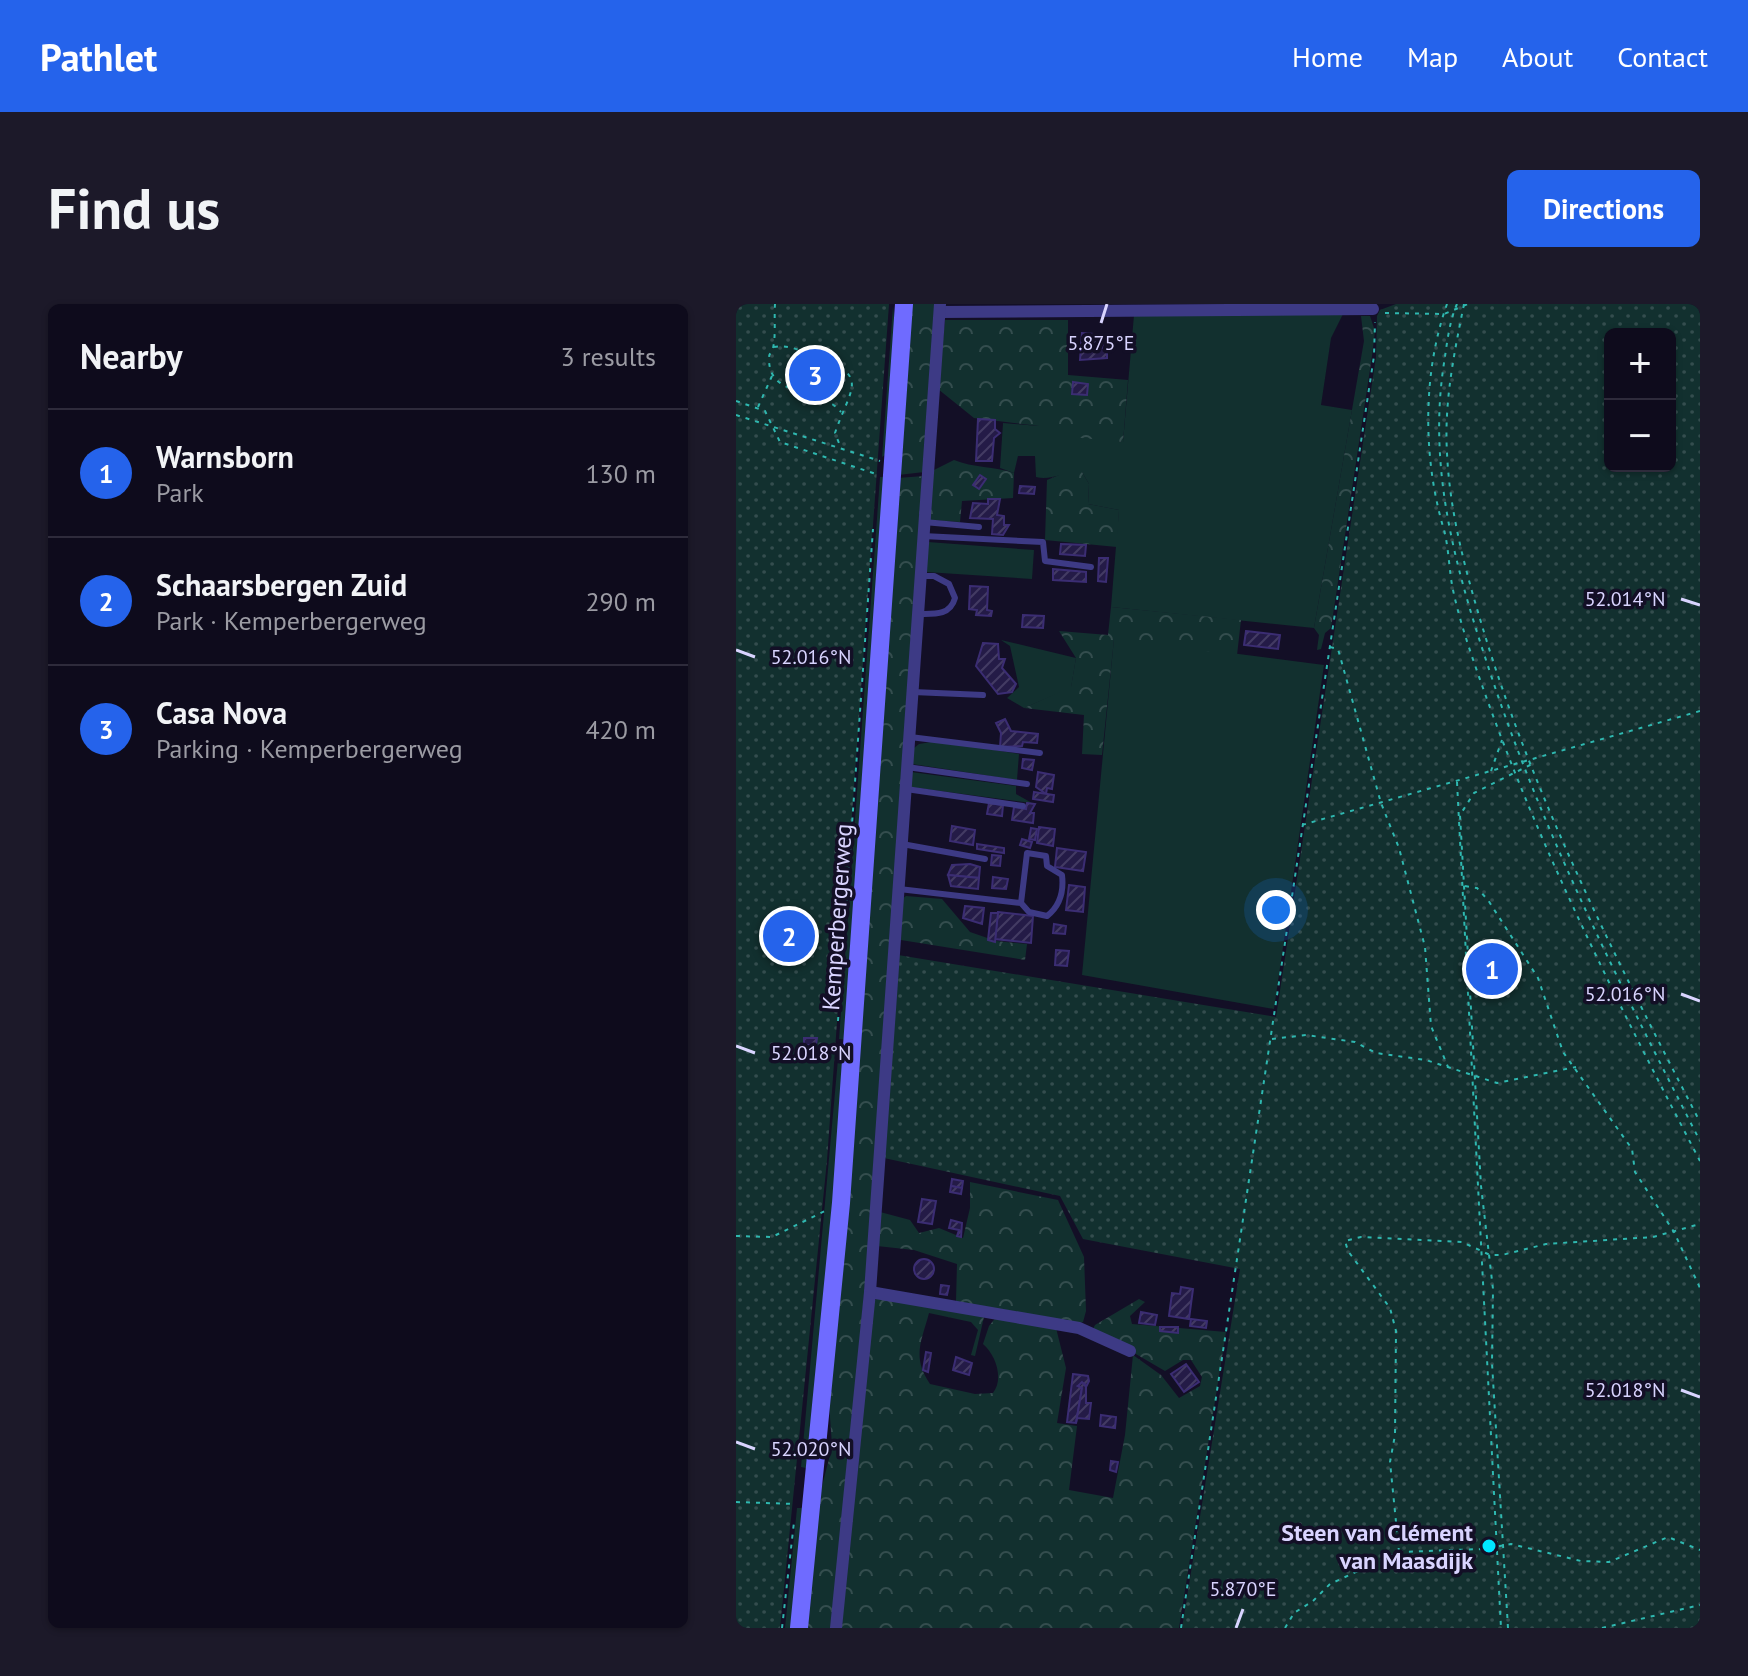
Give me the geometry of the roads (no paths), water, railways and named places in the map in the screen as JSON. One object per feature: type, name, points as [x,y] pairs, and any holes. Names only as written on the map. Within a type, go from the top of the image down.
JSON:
[{"type":"main road","name":"Kemperbergerweg","points":[[799,1628],[841,1203],[886,470],[904,304]]},
{"type":"street","points":[[836,1628],[870,1292],[940,308],[1373,309]]},
{"type":"street","points":[[870,1292],[1079,1328],[1130,1351]]},
{"type":"lane","points":[[924,529],[979,527]]},
{"type":"lane","points":[[924,529],[1043,542],[1045,561],[1091,567]]},
{"type":"lane","points":[[918,614],[939,614],[948,610],[955,598],[949,584],[934,576],[920,576]]},
{"type":"lane","points":[[913,692],[983,695]]},
{"type":"lane","points":[[910,737],[1040,753]]},
{"type":"lane","points":[[907,767],[1027,784]]},
{"type":"lane","points":[[906,789],[1023,806]]},
{"type":"lane","points":[[902,844],[985,859]]},
{"type":"lane","points":[[899,889],[1021,903],[1029,912],[1047,916],[1056,909],[1063,888],[1062,875],[1047,866],[1046,856],[1027,853],[1021,903]]},
{"type":"place","name":"Casa Nova","points":[[815,375]]},
{"type":"place","name":"Schaarsbergen Zuid","points":[[789,936]]},
{"type":"place","name":"Warnsborn","points":[[1492,969]]},
{"type":"place","name":"Steen van Clément van Maasdijk","points":[[1489,1546]]}]
